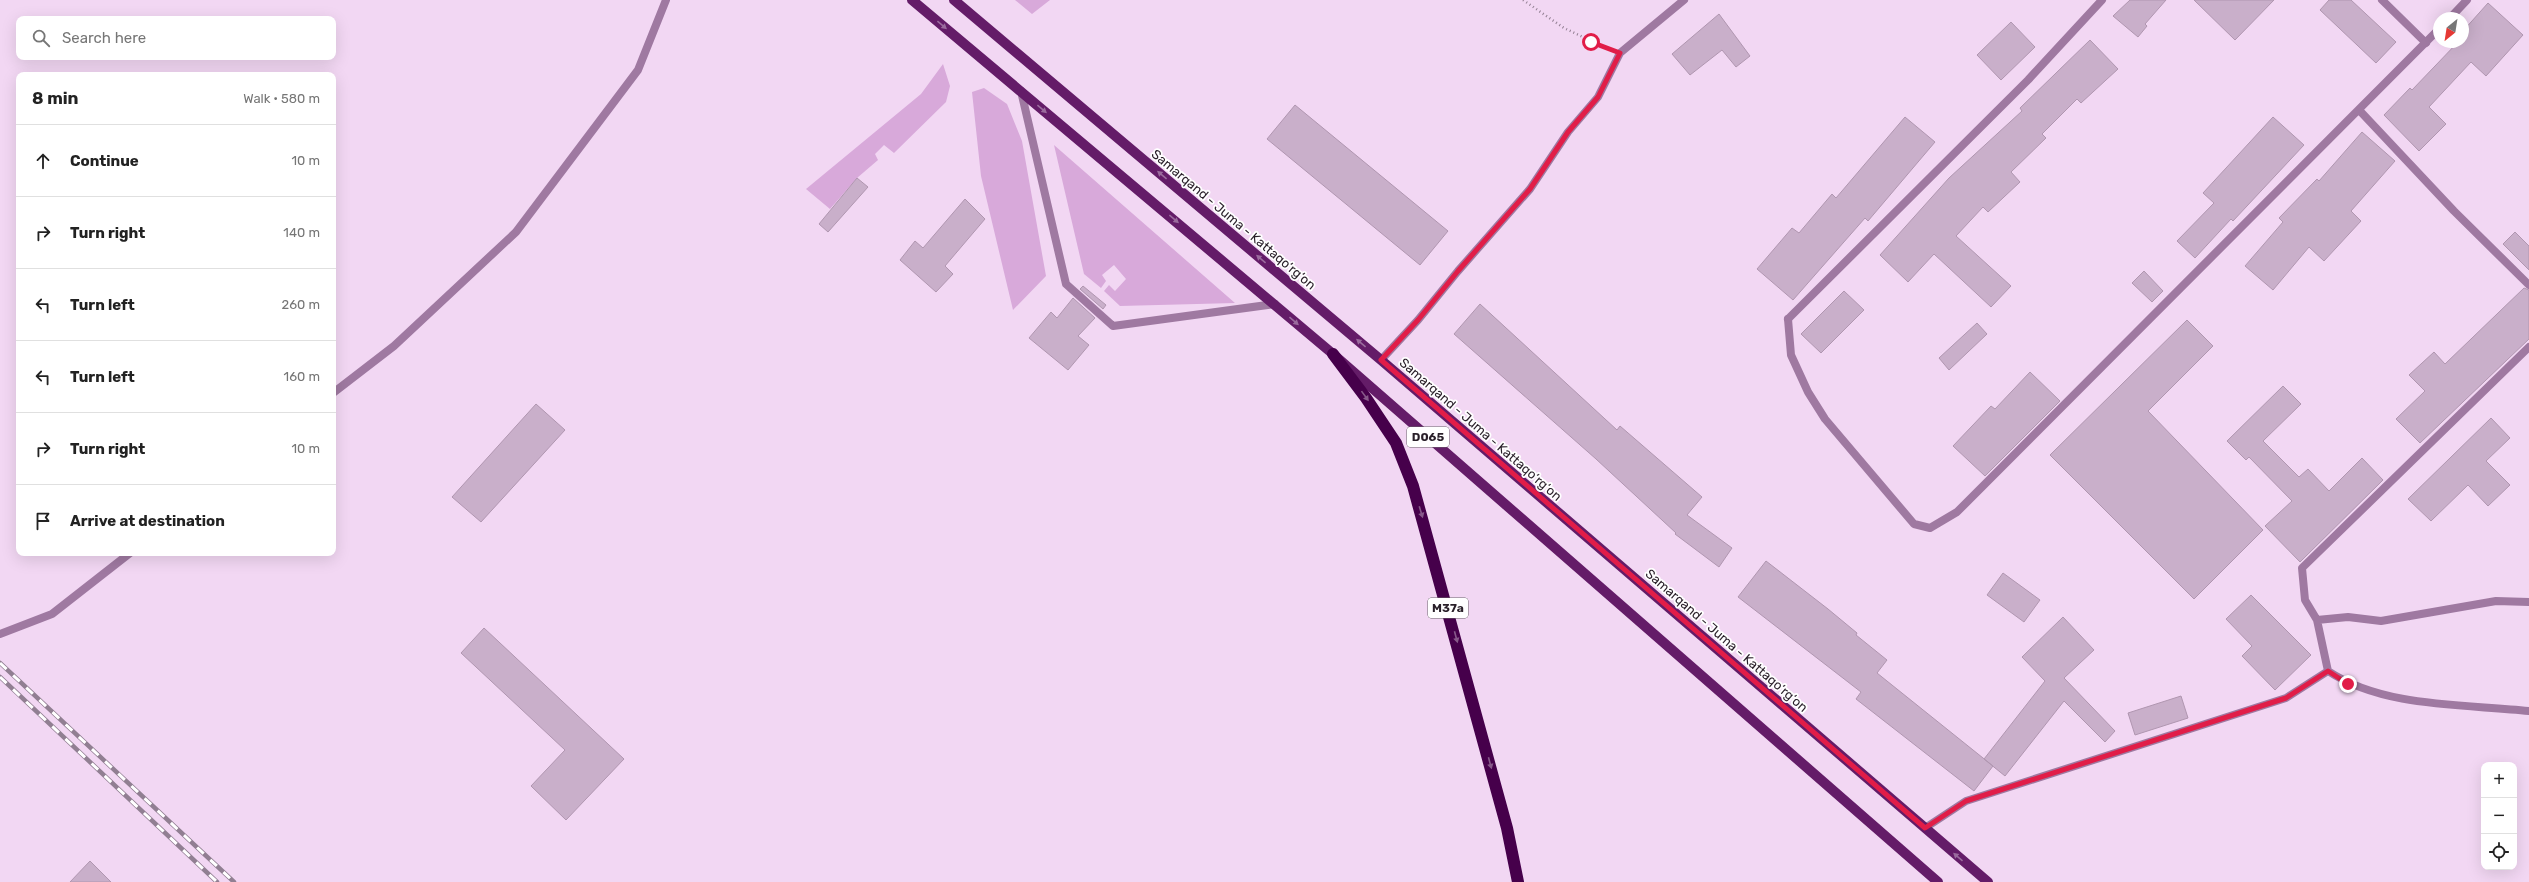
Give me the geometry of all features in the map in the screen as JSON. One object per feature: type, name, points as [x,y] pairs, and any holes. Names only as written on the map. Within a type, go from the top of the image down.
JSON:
[{"type":"highway","name":"M37a","points":[[1332,354],[1366,398],[1396,443],[1413,486],[1505,820],[1518,882]]},
{"type":"main road","name":"D065","points":[[912,0],[1275,304],[1938,882]]},
{"type":"main road","name":"Samarqand - Juma - Kattaqo‘rg‘on","points":[[954,0],[1381,360],[1988,882]]},
{"type":"street","points":[[336,392],[394,346],[516,232],[638,70],[666,0]]},
{"type":"street","points":[[1381,360],[1418,320],[1458,271],[1530,189],[1568,132],[1598,97],[1620,53],[1684,0]]},
{"type":"street","points":[[2102,0],[2028,80],[1788,319],[1791,355],[1808,392],[1825,419],[1914,524],[1930,528],[1956,512],[2360,111],[2433,35]]},
{"type":"street","points":[[2382,0],[2426,43]]},
{"type":"street","points":[[2456,12],[2467,0]]},
{"type":"street","points":[[1021,91],[1066,284],[1113,326],[1275,304]]},
{"type":"street","points":[[2360,111],[2454,211],[2529,285]]},
{"type":"street","points":[[2529,347],[2302,568],[2305,600],[2317,620],[2328,671],[2348,684],[2423,702],[2529,711]]},
{"type":"street","points":[[0,634],[52,614],[126,556]]},
{"type":"street","points":[[2317,620],[2348,618],[2381,621],[2496,601],[2529,602]]},
{"type":"street","points":[[1925,828],[1966,801],[2286,698],[2328,671]]},
{"type":"path","points":[[1523,0],[1564,28],[1591,42],[1620,53]]},
{"type":"shaded area","points":[[1015,0],[1050,0],[1032,14]]},
{"type":"shaded area","points":[[943,64],[950,86],[946,102],[894,153],[884,145],[875,154],[878,160],[857,178],[830,209],[806,189],[921,94]]},
{"type":"shaded area","points":[[984,88],[1007,104],[1022,141],[1046,276],[1013,310],[981,176],[972,92]]},
{"type":"shaded area","points":[[1054,145],[1235,303],[1120,306],[1104,291],[1109,285],[1115,291],[1126,279],[1114,265],[1102,275],[1106,281],[1101,288],[1084,274]]},
{"type":"building","points":[[2130,0],[2166,0],[2145,24],[2147,26],[2138,37],[2113,16]]},
{"type":"building","points":[[2194,0],[2274,0],[2235,40]]},
{"type":"building","points":[[2329,0],[2351,0],[2396,42],[2376,63],[2320,10]]},
{"type":"building","points":[[2488,3],[2523,35],[2486,76],[2471,62],[2429,107],[2446,124],[2419,151],[2384,115],[2410,88],[2412,90],[2452,48],[2469,48],[2469,24]]},
{"type":"building","points":[[1719,14],[1750,56],[1736,67],[1722,50],[1690,75],[1672,54]]},
{"type":"building","points":[[2011,22],[2035,47],[2001,80],[1977,55]]},
{"type":"building","points":[[2090,40],[2118,69],[2081,103],[2077,99],[2042,134],[2046,138],[2011,172],[2020,182],[1988,212],[1983,207],[1956,236],[2011,286],[1991,307],[1934,254],[1908,282],[1880,255],[1949,178],[2022,111],[2020,108]]},
{"type":"building","points":[[1295,105],[1448,231],[1420,265],[1267,139]]},
{"type":"building","points":[[1905,117],[1935,142],[1868,221],[1865,218],[1793,300],[1757,269],[1792,228],[1799,233],[1832,194],[1836,198]]},
{"type":"building","points":[[2273,117],[2304,145],[2233,221],[2231,219],[2195,258],[2177,241],[2214,203],[2203,193]]},
{"type":"building","points":[[2362,132],[2395,161],[2351,211],[2361,221],[2324,261],[2309,247],[2273,290],[2245,266],[2283,222],[2279,218],[2317,179],[2319,181]]},
{"type":"building","points":[[857,178],[868,187],[828,232],[819,224]]},
{"type":"building","points":[[965,199],[985,219],[945,266],[953,274],[936,292],[900,260],[915,241],[923,248]]},
{"type":"building","points":[[2515,232],[2529,246],[2529,270],[2503,244]]},
{"type":"building","points":[[2144,271],[2163,291],[2152,302],[2132,283]]},
{"type":"building","points":[[1083,286],[1106,305],[1103,309],[1080,289]]},
{"type":"building","points":[[2524,288],[2529,290],[2529,339],[2420,443],[2396,419],[2425,391],[2409,375],[2434,352],[2445,364]]},
{"type":"building","points":[[1844,291],[1864,310],[1821,353],[1801,334]]},
{"type":"building","points":[[1073,298],[1095,318],[1078,336],[1089,345],[1068,370],[1029,338],[1051,312],[1057,318]]},
{"type":"building","points":[[1480,304],[1617,430],[1620,426],[1702,497],[1687,515],[1732,548],[1719,567],[1675,534],[1676,533],[1596,459],[1454,334]]},
{"type":"building","points":[[2187,320],[2213,346],[2148,411],[2263,530],[2194,599],[2050,455]]},
{"type":"building","points":[[1977,323],[1987,334],[1949,370],[1939,358]]},
{"type":"building","points":[[2030,372],[2060,401],[1985,476],[1953,446],[1991,406],[1995,409]]},
{"type":"building","points":[[2283,386],[2301,404],[2263,441],[2299,477],[2308,469],[2329,491],[2362,458],[2383,480],[2300,562],[2265,526],[2292,501],[2249,457],[2246,460],[2227,441]]},
{"type":"building","points":[[536,404],[565,430],[481,522],[452,497]]},
{"type":"building","points":[[2491,418],[2510,438],[2486,461],[2510,485],[2488,506],[2468,485],[2431,521],[2408,499]]},
{"type":"building","points":[[1766,561],[1828,609],[1857,633],[1856,635],[1887,660],[1877,673],[1993,766],[1974,791],[1856,699],[1861,692],[1738,597]]},
{"type":"building","points":[[2003,573],[2040,600],[2024,622],[1987,595]]},
{"type":"building","points":[[2251,595],[2311,655],[2275,690],[2242,656],[2252,646],[2226,619]]},
{"type":"building","points":[[2063,617],[2094,650],[2064,678],[2115,731],[2105,742],[2064,701],[2005,776],[1984,759],[2045,681],[2022,657]]},
{"type":"building","points":[[484,628],[624,759],[566,820],[531,786],[565,750],[461,653]]},
{"type":"building","points":[[2181,696],[2188,718],[2135,735],[2128,713]]},
{"type":"building","points":[[90,861],[111,882],[70,882]]},
{"type":"railway","points":[[0,663],[234,882]]},
{"type":"railway","points":[[0,677],[217,882]]},
{"type":"route","points":[[1591,42],[1620,53],[1598,97],[1568,132],[1530,189],[1458,271],[1418,320],[1381,360],[1925,828],[1966,801],[2286,698],[2328,671],[2348,684]]}]
